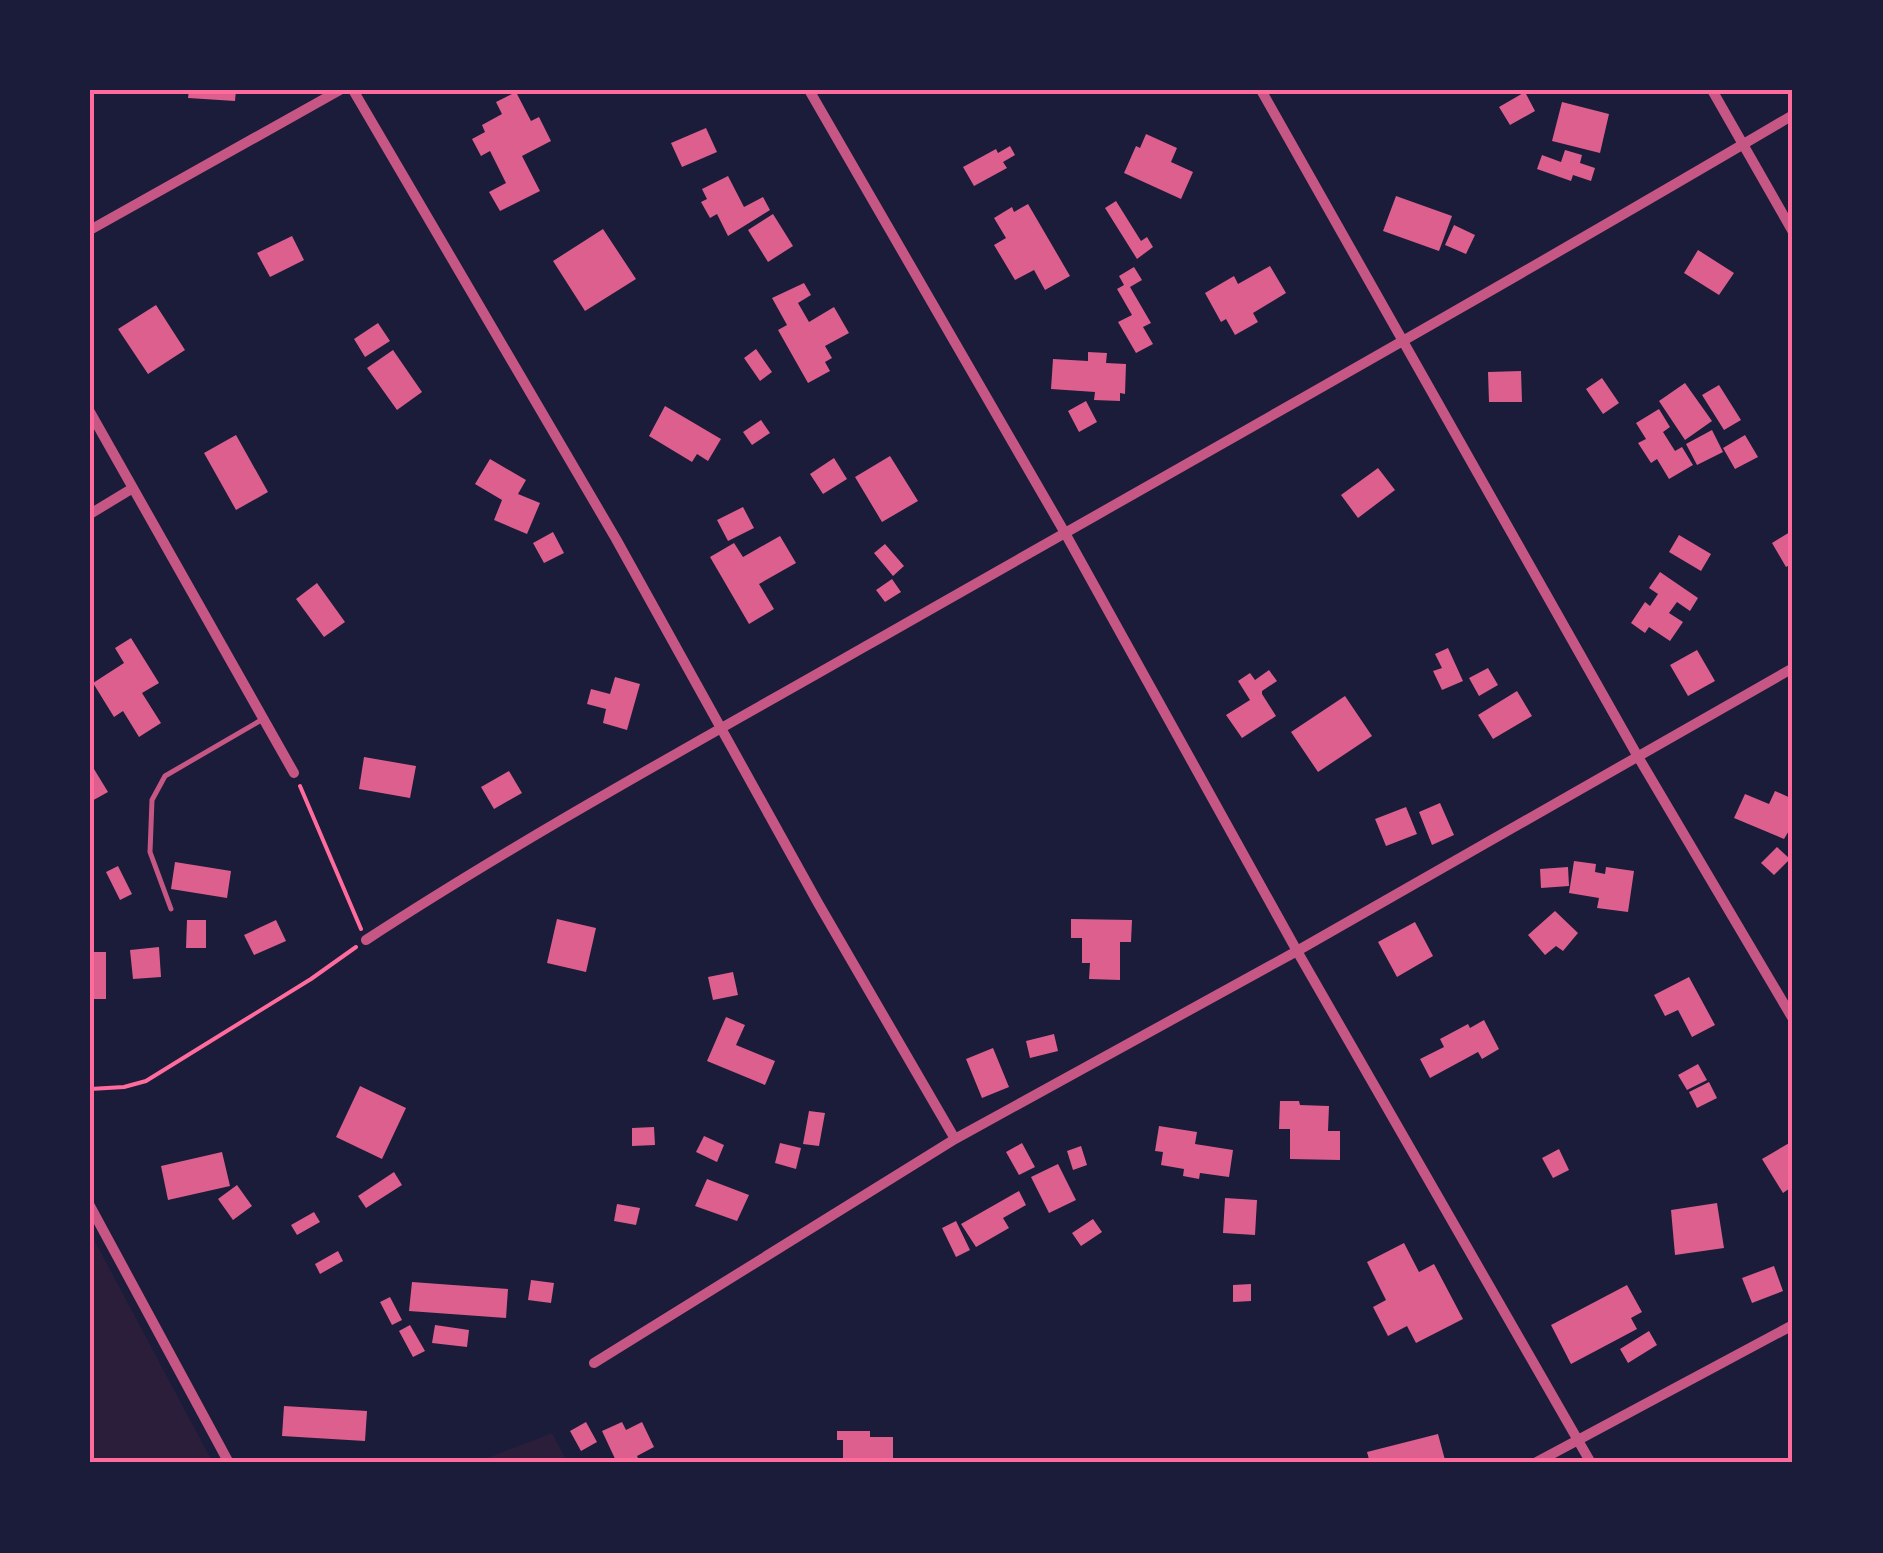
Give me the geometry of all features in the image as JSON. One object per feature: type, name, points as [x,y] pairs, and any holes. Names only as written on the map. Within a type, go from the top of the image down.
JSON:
[{"type":"street","points":[[90,230],[340,90]]},
{"type":"street","points":[[353,90],[606,522],[955,1139]]},
{"type":"street","points":[[808,90],[1065,533],[1297,951],[1591,1463]]},
{"type":"street","points":[[1261,90],[1637,755],[1793,1019]]},
{"type":"street","points":[[1712,90],[1793,232]]},
{"type":"street","points":[[366,940],[721,729],[1793,115]]},
{"type":"street","points":[[90,412],[294,772]]},
{"type":"street","points":[[90,514],[133,488]]},
{"type":"street","points":[[594,1362],[955,1139],[1297,951],[1793,668]]},
{"type":"street","points":[[90,1206],[229,1463]]},
{"type":"street","points":[[1535,1463],[1793,1325]]},
{"type":"lane","points":[[171,910],[150,852],[152,800],[165,776],[263,718]]},
{"type":"path","points":[[90,1090],[146,1081],[311,980],[366,940],[294,772]]},
{"type":"shaded area","points":[[90,1232],[213,1463],[90,1463]]},
{"type":"shaded area","points":[[552,1433],[568,1463],[474,1463]]},
{"type":"building","points":[[189,90],[236,90],[235,101],[188,98]]},
{"type":"building","points":[[516,92],[531,121],[539,117],[551,141],[522,156],[540,191],[500,211],[489,192],[506,183],[490,151],[481,156],[472,139],[485,132],[482,125],[502,114],[496,102]]},
{"type":"building","points":[[1525,92],[1535,111],[1510,125],[1499,107]]},
{"type":"building","points":[[1562,102],[1609,114],[1600,153],[1552,141]]},
{"type":"building","points":[[706,128],[717,152],[682,167],[671,143]]},
{"type":"building","points":[[1146,134],[1177,148],[1171,162],[1193,172],[1181,199],[1124,173]]},
{"type":"building","points":[[1010,146],[1015,155],[1003,162],[1007,168],[974,186],[963,167]]},
{"type":"building","points":[[1565,150],[1582,155],[1580,163],[1595,168],[1591,181],[1573,175],[1571,181],[1537,169],[1542,155],[1561,162]]},
{"type":"building","points":[[728,176],[744,207],[763,197],[770,210],[728,236],[717,214],[710,218],[701,202],[707,199],[702,189]]},
{"type":"building","points":[[1396,196],[1452,216],[1439,251],[1383,231]]},
{"type":"building","points":[[1116,201],[1141,241],[1147,237],[1153,247],[1137,259],[1105,208]]},
{"type":"building","points":[[1028,204],[1070,276],[1045,290],[1034,270],[1015,280],[994,245],[1006,238],[994,218],[1012,207],[1014,212]]},
{"type":"building","points":[[773,214],[793,246],[768,262],[748,230]]},
{"type":"building","points":[[1454,225],[1475,235],[1466,254],[1445,245]]},
{"type":"building","points":[[603,229],[636,279],[585,311],[553,261]]},
{"type":"building","points":[[292,236],[304,260],[270,277],[257,253]]},
{"type":"building","points":[[1698,250],[1734,273],[1719,295],[1684,273]]},
{"type":"building","points":[[1270,266],[1286,293],[1253,313],[1258,322],[1235,335],[1226,319],[1221,322],[1205,293],[1234,276],[1238,284]]},
{"type":"building","points":[[1134,267],[1142,280],[1130,287],[1151,323],[1143,327],[1153,344],[1136,353],[1118,322],[1132,315],[1117,289],[1124,285],[1119,276]]},
{"type":"building","points":[[804,283],[811,295],[798,303],[809,322],[834,307],[849,333],[825,346],[832,358],[825,362],[830,371],[808,383],[778,330],[787,325],[772,298]]},
{"type":"building","points":[[156,305],[185,350],[148,374],[118,329]]},
{"type":"building","points":[[378,323],[390,341],[365,357],[354,339]]},
{"type":"building","points":[[756,349],[772,372],[760,381],[744,358]]},
{"type":"building","points":[[393,350],[422,392],[397,410],[367,368]]},
{"type":"building","points":[[1088,352],[1107,353],[1106,363],[1126,364],[1125,394],[1120,393],[1120,401],[1094,400],[1095,392],[1051,389],[1053,359],[1088,361]]},
{"type":"building","points":[[1521,371],[1522,402],[1489,402],[1488,372]]},
{"type":"building","points":[[1602,378],[1619,403],[1603,414],[1586,389]]},
{"type":"building","points":[[1685,383],[1712,421],[1685,440],[1659,401]]},
{"type":"building","points":[[1719,385],[1741,420],[1724,430],[1702,395]]},
{"type":"building","points":[[1086,401],[1097,422],[1079,432],[1068,411]]},
{"type":"building","points":[[665,406],[721,439],[708,461],[697,454],[692,462],[649,436]]},
{"type":"building","points":[[1659,409],[1670,427],[1663,432],[1675,451],[1682,447],[1693,465],[1669,479],[1657,459],[1651,463],[1638,443],[1646,439],[1636,423]]},
{"type":"building","points":[[761,420],[770,433],[752,445],[743,432]]},
{"type":"building","points":[[1712,430],[1723,452],[1697,465],[1686,444]]},
{"type":"building","points":[[236,435],[268,492],[236,510],[204,453]]},
{"type":"building","points":[[1745,435],[1758,457],[1735,469],[1723,448]]},
{"type":"building","points":[[890,456],[918,501],[882,522],[855,477]]},
{"type":"building","points":[[834,458],[847,479],[823,494],[810,474]]},
{"type":"building","points":[[490,459],[526,480],[518,494],[540,503],[527,534],[494,520],[502,500],[475,484]]},
{"type":"building","points":[[1378,468],[1395,490],[1358,518],[1341,495]]},
{"type":"building","points":[[743,507],[754,528],[728,541],[717,520]]},
{"type":"building","points":[[553,532],[564,553],[544,563],[533,543]]},
{"type":"building","points":[[1790,532],[1793,563],[1786,567],[1772,543]]},
{"type":"building","points":[[1679,535],[1711,554],[1701,571],[1669,552]]},
{"type":"building","points":[[780,536],[796,563],[759,584],[774,609],[749,624],[710,557],[734,543],[743,557]]},
{"type":"building","points":[[885,544],[904,566],[893,576],[874,553]]},
{"type":"building","points":[[1660,572],[1698,598],[1690,611],[1677,602],[1669,613],[1683,622],[1670,641],[1649,627],[1645,633],[1631,623],[1645,602],[1650,606],[1658,594],[1649,588]]},
{"type":"building","points":[[892,579],[901,592],[885,602],[876,590]]},
{"type":"building","points":[[317,583],[345,622],[324,637],[296,599]]},
{"type":"building","points":[[131,638],[159,683],[142,693],[161,723],[139,737],[123,711],[114,717],[93,683],[124,663],[115,648]]},
{"type":"building","points":[[1448,648],[1463,681],[1442,690],[1433,671],[1442,668],[1435,654]]},
{"type":"building","points":[[1697,650],[1715,681],[1688,696],[1670,665]]},
{"type":"building","points":[[1488,668],[1498,685],[1479,696],[1469,678]]},
{"type":"building","points":[[1269,670],[1277,681],[1262,694],[1276,716],[1242,738],[1226,715],[1250,700],[1238,681],[1250,673],[1255,680]]},
{"type":"building","points":[[615,677],[640,684],[627,730],[603,723],[606,709],[587,704],[591,689],[610,694]]},
{"type":"building","points":[[1517,691],[1532,716],[1493,739],[1478,715]]},
{"type":"building","points":[[1345,696],[1372,736],[1318,772],[1291,732]]},
{"type":"building","points":[[364,757],[416,766],[410,798],[359,789]]},
{"type":"building","points":[[94,769],[108,792],[90,802],[90,771]]},
{"type":"building","points":[[509,771],[522,793],[494,809],[481,787]]},
{"type":"building","points":[[1775,791],[1793,799],[1793,824],[1784,839],[1734,818],[1745,794],[1769,804]]},
{"type":"building","points":[[1440,803],[1454,835],[1432,845],[1419,812]]},
{"type":"building","points":[[1406,807],[1417,834],[1386,846],[1375,819]]},
{"type":"building","points":[[1777,847],[1790,859],[1774,875],[1761,863]]},
{"type":"building","points":[[1574,861],[1596,864],[1595,872],[1605,874],[1606,867],[1634,871],[1628,912],[1597,908],[1599,898],[1569,893]]},
{"type":"building","points":[[175,862],[231,871],[227,898],[171,889]]},
{"type":"building","points":[[118,866],[132,894],[120,900],[106,872]]},
{"type":"building","points":[[1568,867],[1569,886],[1541,888],[1540,869]]},
{"type":"building","points":[[1555,911],[1578,933],[1563,951],[1556,946],[1545,955],[1528,935]]},
{"type":"building","points":[[557,919],[596,928],[586,972],[547,963]]},
{"type":"building","points":[[1071,919],[1132,920],[1131,942],[1120,942],[1120,980],[1089,979],[1090,963],[1082,963],[1082,938],[1071,938]]},
{"type":"building","points":[[187,920],[206,920],[206,948],[186,948]]},
{"type":"building","points":[[276,920],[286,941],[254,955],[244,935]]},
{"type":"building","points":[[1415,922],[1433,956],[1397,977],[1378,942]]},
{"type":"building","points":[[159,947],[161,977],[133,979],[130,950]]},
{"type":"building","points":[[90,952],[106,952],[106,999],[90,999]]},
{"type":"building","points":[[733,972],[738,995],[713,1000],[708,977]]},
{"type":"building","points":[[1689,977],[1715,1025],[1692,1037],[1678,1010],[1665,1016],[1654,995]]},
{"type":"building","points":[[726,1017],[745,1025],[736,1045],[775,1061],[765,1085],[707,1061]]},
{"type":"building","points":[[1484,1020],[1499,1049],[1482,1059],[1478,1052],[1430,1078],[1420,1059],[1444,1047],[1440,1039]]},
{"type":"building","points":[[1054,1034],[1058,1051],[1030,1058],[1026,1041]]},
{"type":"building","points":[[993,1048],[1009,1087],[982,1098],[966,1059]]},
{"type":"building","points":[[1698,1064],[1707,1080],[1687,1090],[1678,1075]]},
{"type":"building","points":[[1709,1082],[1717,1098],[1697,1108],[1689,1092]]},
{"type":"building","points":[[360,1086],[406,1108],[382,1159],[336,1137]]},
{"type":"building","points":[[1280,1101],[1329,1106],[1328,1131],[1340,1131],[1340,1160],[1290,1159],[1290,1129],[1279,1129]]},
{"type":"building","points":[[809,1111],[825,1113],[819,1146],[803,1144]]},
{"type":"building","points":[[1159,1126],[1197,1132],[1195,1144],[1233,1150],[1229,1177],[1200,1173],[1199,1179],[1183,1176],[1184,1169],[1161,1165],[1163,1152],[1155,1151]]},
{"type":"building","points":[[654,1127],[655,1145],[632,1146],[632,1128]]},
{"type":"building","points":[[704,1136],[724,1145],[717,1162],[696,1152]]},
{"type":"building","points":[[1791,1142],[1793,1186],[1783,1193],[1762,1159]]},
{"type":"building","points":[[780,1143],[801,1148],[796,1169],[775,1163]]},
{"type":"building","points":[[1022,1143],[1035,1167],[1019,1175],[1006,1152]]},
{"type":"building","points":[[1081,1146],[1087,1165],[1073,1170],[1067,1151]]},
{"type":"building","points":[[1559,1149],[1569,1170],[1553,1178],[1542,1158]]},
{"type":"building","points":[[222,1152],[230,1186],[168,1200],[161,1166]]},
{"type":"building","points":[[1058,1164],[1076,1200],[1049,1213],[1031,1177]]},
{"type":"building","points":[[394,1172],[402,1185],[366,1208],[358,1196]]},
{"type":"building","points":[[707,1179],[749,1195],[737,1221],[695,1206]]},
{"type":"building","points":[[237,1185],[252,1206],[233,1220],[218,1199]]},
{"type":"building","points":[[1019,1191],[1026,1205],[1003,1218],[1009,1228],[976,1247],[961,1224]]},
{"type":"building","points":[[1225,1198],[1257,1200],[1255,1235],[1223,1233]]},
{"type":"building","points":[[1717,1203],[1724,1248],[1675,1255],[1671,1210]]},
{"type":"building","points":[[617,1204],[640,1208],[636,1225],[614,1221]]},
{"type":"building","points":[[314,1212],[320,1222],[297,1235],[291,1225]]},
{"type":"building","points":[[1093,1219],[1102,1232],[1081,1246],[1072,1233]]},
{"type":"building","points":[[956,1221],[970,1250],[956,1257],[942,1228]]},
{"type":"building","points":[[1404,1243],[1419,1272],[1434,1264],[1463,1319],[1416,1343],[1407,1326],[1388,1336],[1373,1307],[1386,1300],[1367,1262]]},
{"type":"building","points":[[338,1251],[343,1261],[320,1274],[315,1264]]},
{"type":"building","points":[[1774,1266],[1783,1291],[1752,1303],[1742,1278]]},
{"type":"building","points":[[531,1280],[554,1283],[551,1303],[528,1300]]},
{"type":"building","points":[[412,1282],[508,1289],[506,1318],[409,1311]]},
{"type":"building","points":[[1251,1284],[1251,1301],[1233,1302],[1233,1285]]},
{"type":"building","points":[[1627,1285],[1642,1312],[1631,1318],[1637,1329],[1571,1364],[1551,1325]]},
{"type":"building","points":[[390,1297],[402,1320],[392,1325],[380,1302]]},
{"type":"building","points":[[410,1325],[425,1351],[413,1357],[399,1331]]},
{"type":"building","points":[[435,1325],[469,1330],[467,1347],[432,1343]]},
{"type":"building","points":[[1649,1331],[1657,1345],[1628,1363],[1620,1349]]},
{"type":"building","points":[[284,1406],[367,1411],[365,1441],[282,1436]]},
{"type":"building","points":[[586,1422],[597,1442],[581,1451],[570,1431]]},
{"type":"building","points":[[622,1422],[626,1430],[642,1422],[654,1447],[637,1456],[640,1463],[617,1463],[602,1431]]},
{"type":"building","points":[[837,1431],[870,1431],[870,1437],[893,1437],[893,1463],[843,1463],[843,1440],[837,1440]]},
{"type":"building","points":[[1438,1434],[1445,1460],[1370,1463],[1367,1452]]}]
